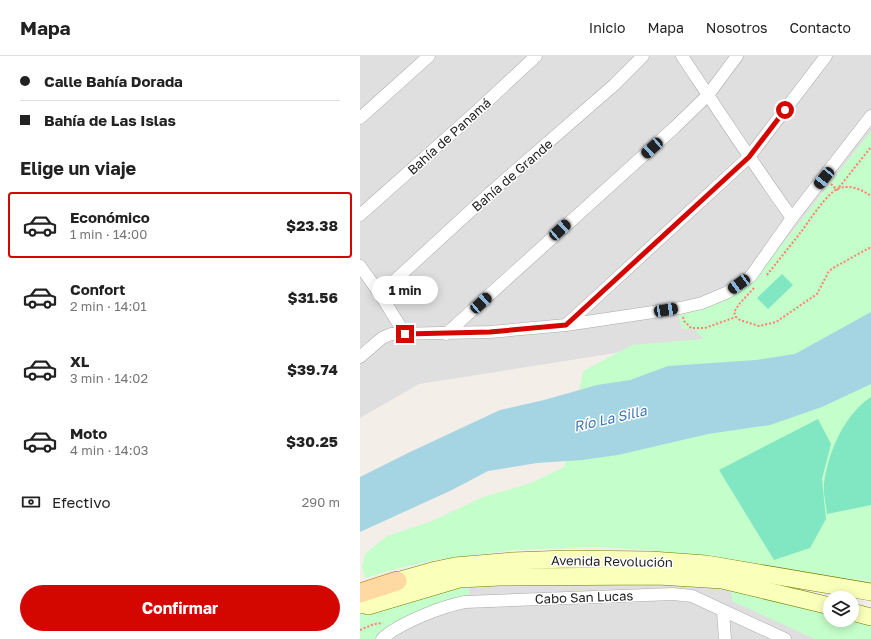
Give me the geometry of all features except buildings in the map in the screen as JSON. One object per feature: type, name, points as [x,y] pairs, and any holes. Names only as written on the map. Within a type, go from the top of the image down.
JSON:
[{"type":"main road","name":"Avenida Revolución","points":[[360,605],[397,581],[455,566],[568,559],[651,560],[727,568],[871,592]]},
{"type":"main road","name":"Avenida Revolución","points":[[360,608],[459,579],[500,577],[650,576],[722,580],[823,604]]},
{"type":"main road","points":[[360,593],[397,581]]},
{"type":"main road","points":[[859,614],[871,617]]},
{"type":"street","points":[[360,118],[429,56]]},
{"type":"street","name":"Bahía de Panamá","points":[[360,215],[477,111],[536,56]]},
{"type":"street","name":"Bahía de Grande","points":[[380,294],[490,193],[614,85],[643,56]]},
{"type":"street","points":[[682,56],[749,157],[792,218]]},
{"type":"street","points":[[446,334],[675,127],[708,95],[737,56]]},
{"type":"street","points":[[566,325],[749,157],[826,56]]},
{"type":"street","points":[[360,358],[382,338],[391,334],[446,334],[566,325],[680,308],[702,303],[728,292],[751,276],[792,218],[871,116]]},
{"type":"street","points":[[360,266],[380,294],[405,334]]},
{"type":"street","name":"Cabo San Lucas","points":[[382,639],[398,627],[445,607],[465,602],[673,594],[692,596],[785,639]]},
{"type":"street","points":[[723,611],[725,639]]},
{"type":"path","points":[[766,276],[824,202],[837,190],[871,147]]},
{"type":"path","points":[[837,190],[854,187],[871,196]]},
{"type":"path","points":[[759,284],[740,303],[734,312],[736,317],[740,320],[759,326],[776,322],[817,294],[829,271],[871,247]]},
{"type":"path","points":[[680,308],[684,321],[691,328],[705,328],[736,317]]},
{"type":"path","points":[[360,630],[374,624],[384,623],[398,627]]},
{"type":"shaded area","points":[[360,56],[871,56],[871,278],[704,339],[419,384],[360,418]]},
{"type":"shaded area","points":[[470,575],[723,577],[823,617],[823,627],[845,627],[871,639],[360,639],[360,614]]},
{"type":"green space","points":[[871,131],[871,582],[646,550],[592,547],[515,550],[436,560],[365,578],[362,567],[365,554],[387,536],[432,521],[483,497],[531,483],[564,467],[583,371],[632,345],[704,339],[694,329],[682,329],[678,314],[722,302],[746,287],[763,269]]},
{"type":"green space","points":[[782,274],[793,285],[768,309],[757,298]]},
{"type":"green space","points":[[871,397],[871,505],[827,514],[824,484],[829,459],[845,424],[861,405]]},
{"type":"green space","points":[[818,419],[831,444],[822,479],[826,519],[810,548],[774,560],[719,470]]},
{"type":"green space","points":[[470,575],[469,594],[392,628],[380,639],[360,639],[360,608]]},
{"type":"green space","points":[[731,585],[823,610],[823,627],[859,627],[859,622],[871,625],[871,639],[815,639],[732,601]]},
{"type":"water","name":"Río La Silla","points":[[871,312],[871,384],[822,407],[770,425],[708,434],[618,455],[582,460],[537,463],[488,471],[452,490],[360,532],[360,477],[500,410],[544,400],[597,385],[630,380],[668,366],[756,360],[795,354]]},
{"type":"route","points":[[405,334],[490,332],[566,325],[749,157],[785,110]]}]
